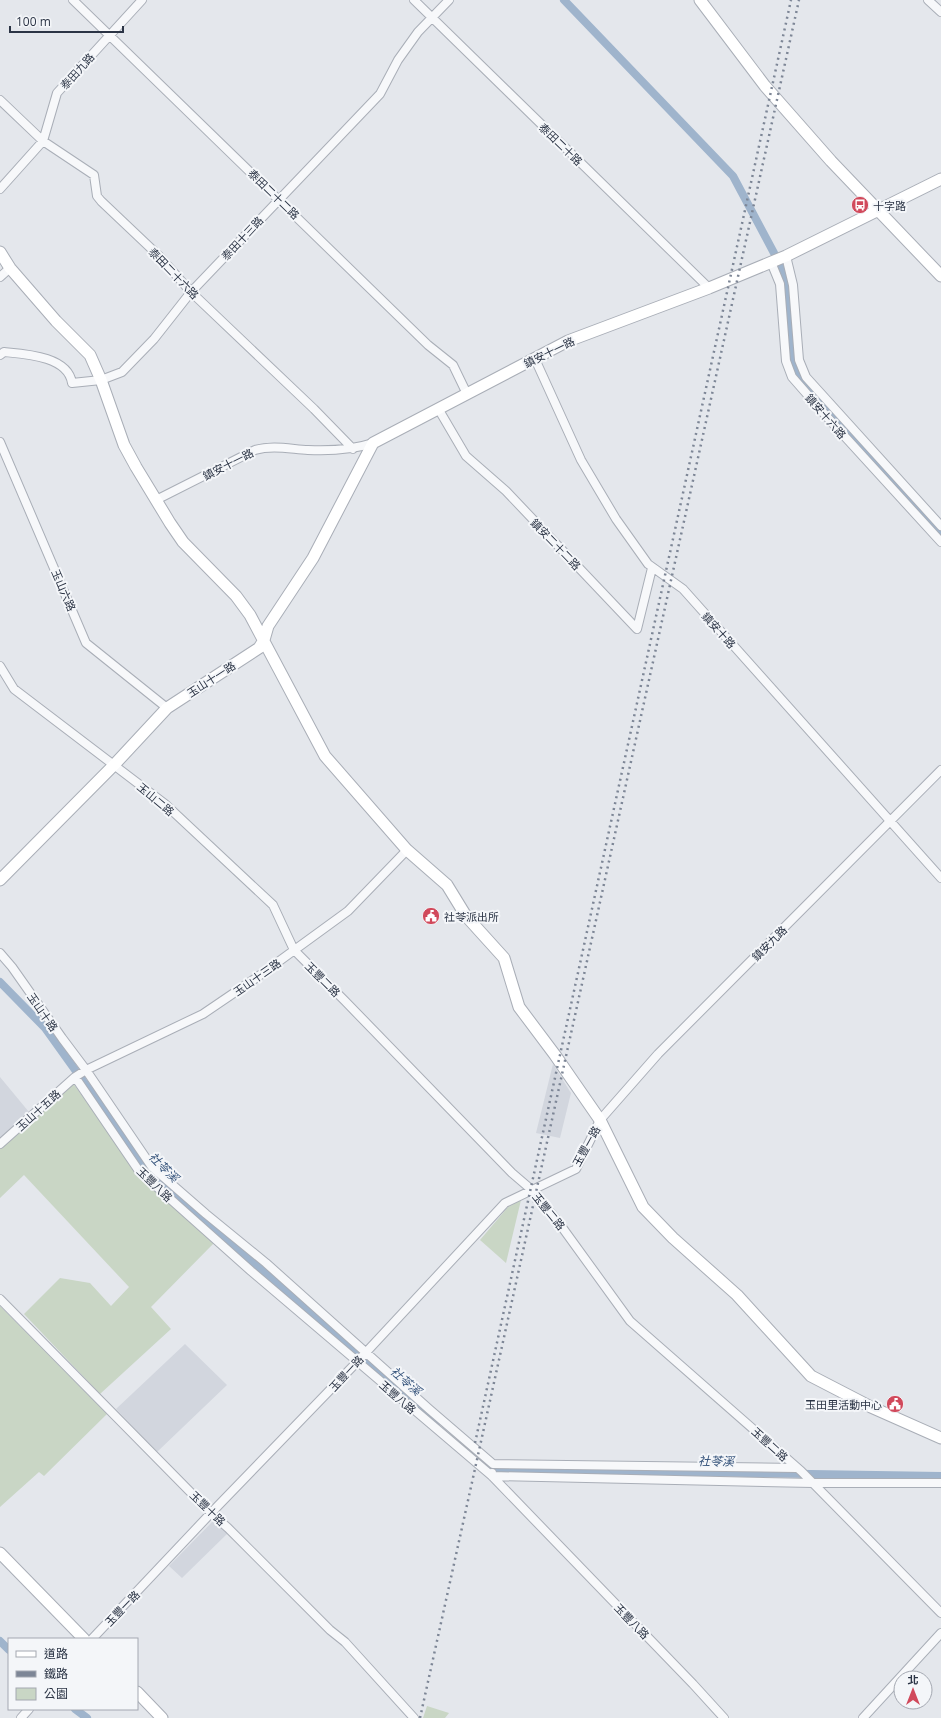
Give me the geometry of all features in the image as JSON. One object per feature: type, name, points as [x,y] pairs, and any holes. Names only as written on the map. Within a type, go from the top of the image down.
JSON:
[{"type":"street","name":"泰田二十二路","points":[[74,0],[428,345],[453,365],[467,394]]},
{"type":"street","name":"泰田九路","points":[[0,189],[43,141],[57,93],[142,0]]},
{"type":"street","name":"泰田二十路","points":[[414,0],[709,288]]},
{"type":"street","name":"泰田十三路","points":[[0,355],[4,352],[30,354],[51,360],[66,369],[71,375],[72,383],[101,380],[122,372],[149,345],[191,292],[278,199],[380,94],[398,60],[418,32],[449,0]]},
{"type":"street","points":[[700,0],[765,86],[831,161],[941,276]]},
{"type":"street","points":[[928,0],[941,12]]},
{"type":"street","name":"泰田二十六路","points":[[0,100],[43,141],[94,175],[98,196],[101,201],[160,257],[191,292],[314,409],[353,449]]},
{"type":"street","name":"鎮安十一路","points":[[156,500],[255,450],[264,447],[310,450],[353,449],[373,443],[568,342],[709,288],[786,256],[880,211],[941,179]]},
{"type":"street","points":[[0,252],[10,268],[56,321],[90,355],[101,380],[124,445],[156,500],[183,542],[236,596],[250,615],[325,756],[408,850],[447,885],[466,916],[504,958],[519,1007],[555,1055],[600,1120],[643,1207],[673,1238],[737,1295],[811,1376],[871,1407],[941,1438]]},
{"type":"street","points":[[786,256],[793,285],[799,360],[806,377],[941,526]]},
{"type":"street","name":"鎮安十六路","points":[[771,262],[780,284],[786,361],[792,377],[826,417],[941,542]]},
{"type":"street","points":[[0,277],[10,268]]},
{"type":"street","name":"鎮安十路","points":[[535,359],[581,460],[616,519],[648,564],[683,589],[889,822],[941,878]]},
{"type":"street","name":"鎮安二十二路","points":[[439,410],[466,456],[506,491],[637,629],[652,568]]},
{"type":"street","name":"玉山六路","points":[[0,442],[86,643],[167,708]]},
{"type":"street","name":"玉山十一路","points":[[0,880],[114,765],[167,708],[259,648],[264,640],[268,626],[313,558],[373,443]]},
{"type":"street","name":"玉山二路","points":[[0,666],[14,689],[165,804],[273,905],[294,950]]},
{"type":"street","name":"鎮安九路","points":[[600,1120],[658,1054],[941,770]]},
{"type":"street","name":"玉山十三路","points":[[81,1074],[202,1014],[256,978],[348,911],[408,850]]},
{"type":"street","name":"玉豐二路","points":[[294,950],[512,1173],[533,1191],[559,1223],[630,1321],[810,1480]]},
{"type":"street","name":"玉山十路","points":[[0,953],[12,967],[62,1038],[81,1074]]},
{"type":"street","points":[[81,1074],[152,1167],[266,1263],[362,1357],[492,1470],[941,1483]]},
{"type":"street","name":"玉山十五路","points":[[0,1144],[81,1074]]},
{"type":"street","name":"玉豐八路","points":[[81,1074],[139,1171],[251,1271],[362,1357],[492,1470],[724,1718]]},
{"type":"street","name":"玉豐一路","points":[[93,1638],[362,1357],[505,1203],[533,1191],[576,1169],[600,1120]]},
{"type":"street","name":"玉豐十路","points":[[0,1298],[211,1513],[228,1528],[330,1630],[345,1642],[414,1718]]},
{"type":"street","points":[[492,1470],[799,1470]]},
{"type":"street","points":[[810,1480],[941,1613]]},
{"type":"street","points":[[0,1553],[83,1638]]},
{"type":"street","points":[[863,1718],[941,1633]]},
{"type":"street","points":[[138,1693],[162,1718]]},
{"type":"street","points":[[21,1718],[28,1710]]},
{"type":"shaded area","points":[[553,1064],[571,1093],[560,1138],[536,1133]]},
{"type":"shaded area","points":[[0,1077],[29,1112],[0,1138]]},
{"type":"shaded area","points":[[185,1344],[227,1385],[157,1452],[116,1409]]},
{"type":"shaded area","points":[[213,1521],[217,1521],[228,1533],[182,1578],[169,1566]]},
{"type":"green space","points":[[73,1083],[137,1173],[214,1243],[151,1307],[171,1329],[100,1394],[24,1314],[60,1278],[90,1283],[111,1306],[129,1287],[24,1175],[0,1198],[0,1147]]},
{"type":"green space","points":[[521,1200],[506,1263],[480,1240],[508,1207]]},
{"type":"green space","points":[[0,1306],[107,1414],[44,1476],[39,1472],[0,1507]]},
{"type":"green space","points":[[427,1706],[449,1713],[445,1718],[423,1718]]},
{"type":"waterway","points":[[564,0],[733,176],[774,253]]},
{"type":"waterway","points":[[779,265],[787,283],[792,355],[794,369],[800,379],[941,534]]},
{"type":"waterway","name":"社苓溪","points":[[0,982],[45,1028],[146,1169],[436,1423]]},
{"type":"waterway","name":"社苓溪","points":[[482,1463],[488,1469],[941,1476]]},
{"type":"waterway","points":[[0,1641],[8,1649]]},
{"type":"waterway","points":[[76,1710],[87,1718]]},
{"type":"railway","points":[[475,1443],[791,0]]},
{"type":"railway","points":[[420,1718],[799,0]]},
{"type":"place","name":"十字路","points":[[860,205]]},
{"type":"place","name":"社苓派出所","points":[[431,916]]},
{"type":"place","name":"玉田里活動中心","points":[[895,1404]]}]
